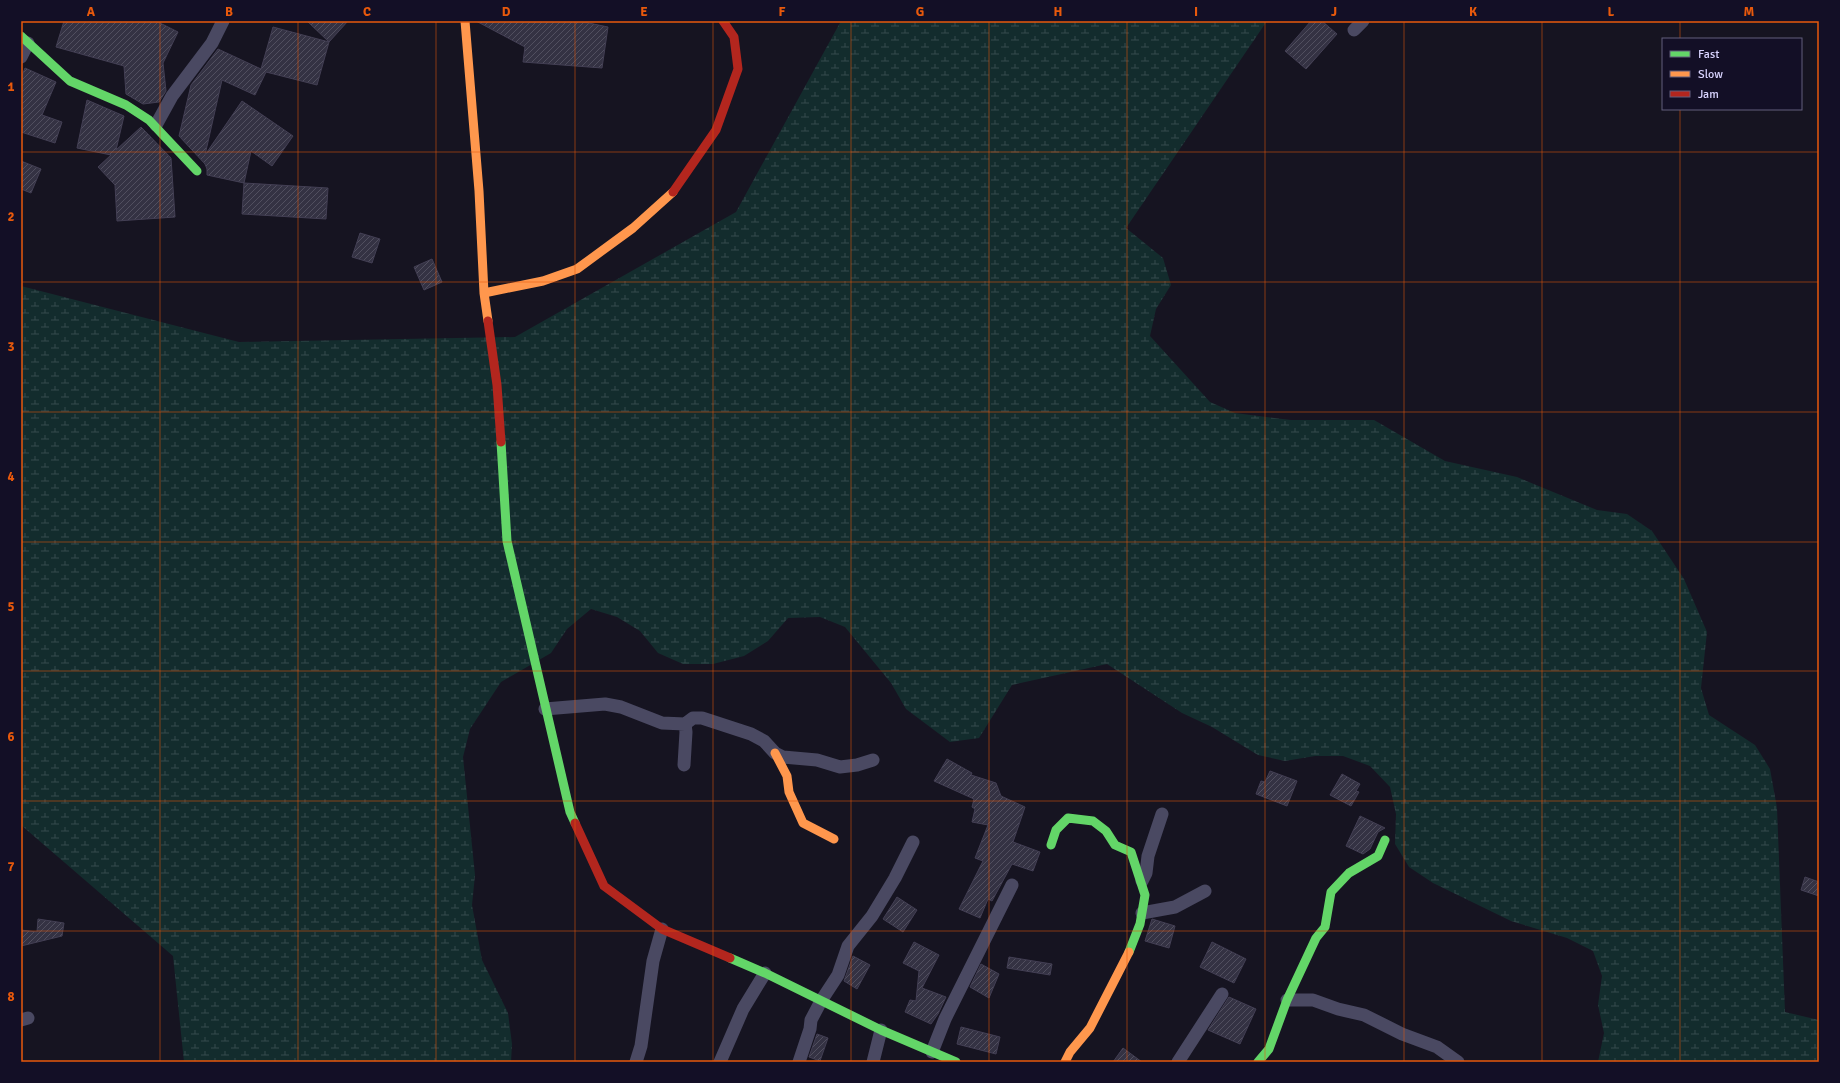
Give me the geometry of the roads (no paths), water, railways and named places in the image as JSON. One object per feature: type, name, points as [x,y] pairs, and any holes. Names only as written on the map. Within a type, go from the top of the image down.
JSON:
[{"type":"street","points":[[156,125],[172,96],[212,43],[223,21]]},
{"type":"street","points":[[465,21],[484,293],[497,385],[507,541],[570,812],[604,886],[662,929],[766,973],[881,1030],[956,1062]]},
{"type":"street","points":[[484,293],[543,281],[577,269],[633,228],[676,189],[716,130],[738,69],[734,37],[723,21]]},
{"type":"street","points":[[24,40],[70,81],[126,105],[156,125],[178,152],[197,171]]},
{"type":"street","points":[[21,57],[24,40]]},
{"type":"street","points":[[545,709],[605,704],[621,707],[662,723],[685,724],[693,718],[702,718],[751,734],[764,741],[775,753],[787,776],[789,792],[804,823],[834,839]]},
{"type":"street","points":[[684,765],[685,724]]},
{"type":"street","points":[[775,753],[783,757],[817,760],[840,767],[857,765],[873,760]]},
{"type":"street","points":[[1142,881],[1146,873],[1148,856],[1162,814]]},
{"type":"street","points":[[1051,846],[1056,830],[1068,818],[1093,821],[1106,831],[1115,845],[1131,852],[1142,881],[1145,897],[1139,925],[1119,975],[1089,1029],[1067,1055],[1065,1062]]},
{"type":"street","points":[[1258,1062],[1269,1049],[1287,1000],[1316,938],[1324,927],[1331,892],[1349,873],[1371,862],[1378,856],[1386,840]]},
{"type":"street","points":[[799,1062],[812,1020],[821,1001],[838,975],[848,946],[876,909],[895,878],[913,842]]},
{"type":"street","points":[[932,1052],[945,1019],[1012,885]]},
{"type":"street","points":[[1142,913],[1174,907],[1205,891]]},
{"type":"street","points":[[636,1062],[641,1046],[653,961],[662,929]]},
{"type":"street","points":[[720,1062],[743,1009],[766,973]]},
{"type":"street","points":[[1178,1062],[1222,994]]},
{"type":"street","points":[[1287,1000],[1314,1000],[1338,1009],[1364,1015],[1402,1034],[1437,1047],[1458,1062]]},
{"type":"street","points":[[873,1062],[881,1030]]}]
